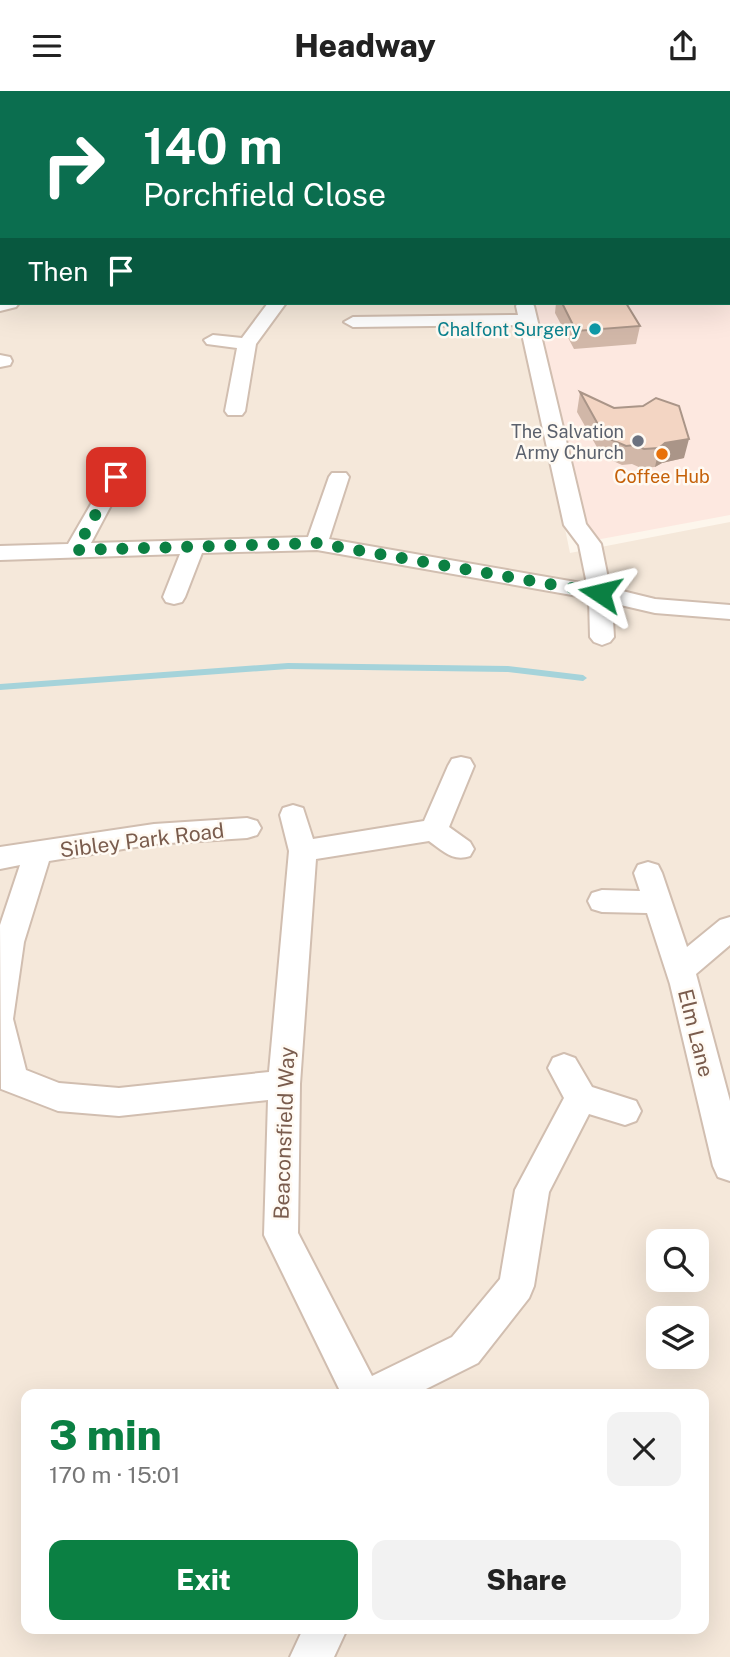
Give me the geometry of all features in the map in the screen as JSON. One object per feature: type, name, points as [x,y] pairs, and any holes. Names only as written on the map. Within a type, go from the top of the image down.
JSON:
[{"type":"street","points":[[234,411],[247,344],[276,305]]},
{"type":"street","points":[[353,322],[527,313],[538,374],[575,525],[590,544],[600,593],[602,637]]},
{"type":"street","points":[[213,339],[247,344]]},
{"type":"street","points":[[76,550],[116,477]]},
{"type":"street","points":[[317,543],[339,477]]},
{"type":"street","points":[[0,554],[317,543],[600,593],[655,606],[730,612]]},
{"type":"street","points":[[174,597],[193,549]]},
{"type":"street","points":[[434,830],[461,766]]},
{"type":"street","name":"Beaconsfield Way","points":[[293,815],[303,851],[284,1084],[281,1235],[359,1389]]},
{"type":"street","name":"Sibley Park Road","points":[[0,858],[37,855],[78,845],[153,834],[247,828]]},
{"type":"street","points":[[303,851],[434,830],[460,849]]},
{"type":"street","name":"Sibley Park Road","points":[[0,1015],[9,942],[37,855]]},
{"type":"street","name":"Elm Lane","points":[[648,873],[680,970],[730,1165]]},
{"type":"street","points":[[602,901],[656,902]]},
{"type":"street","points":[[680,970],[730,928]]},
{"type":"street","points":[[0,1023],[6,1088],[58,1097],[119,1102],[284,1084]]},
{"type":"street","points":[[386,1389],[465,1350],[516,1286],[532,1190],[573,1084],[625,1111]]},
{"type":"street","points":[[311,1657],[323,1634]]},
{"type":"shaded area","points":[[0,305],[519,305],[570,553],[730,522],[730,1657],[0,1657]]},
{"type":"shaded area","points":[[530,305],[730,305],[730,515],[585,542]]},
{"type":"building","points":[[563,305],[627,305],[640,326],[576,331]]},
{"type":"building","points":[[580,392],[614,408],[643,406],[656,398],[679,406],[689,439],[665,443],[659,448],[644,449],[635,445],[626,446],[605,437]]},
{"type":"waterway","points":[[0,687],[288,666],[508,669],[583,678]]},
{"type":"place","name":"Chalfont Surgery","points":[[595,329]]},
{"type":"place","name":"The Salvation Army Church","points":[[638,441]]},
{"type":"place","name":"Coffee Hub","points":[[662,454]]},
{"type":"route","points":[[116,477],[76,550],[193,549],[317,543],[600,593]]}]
